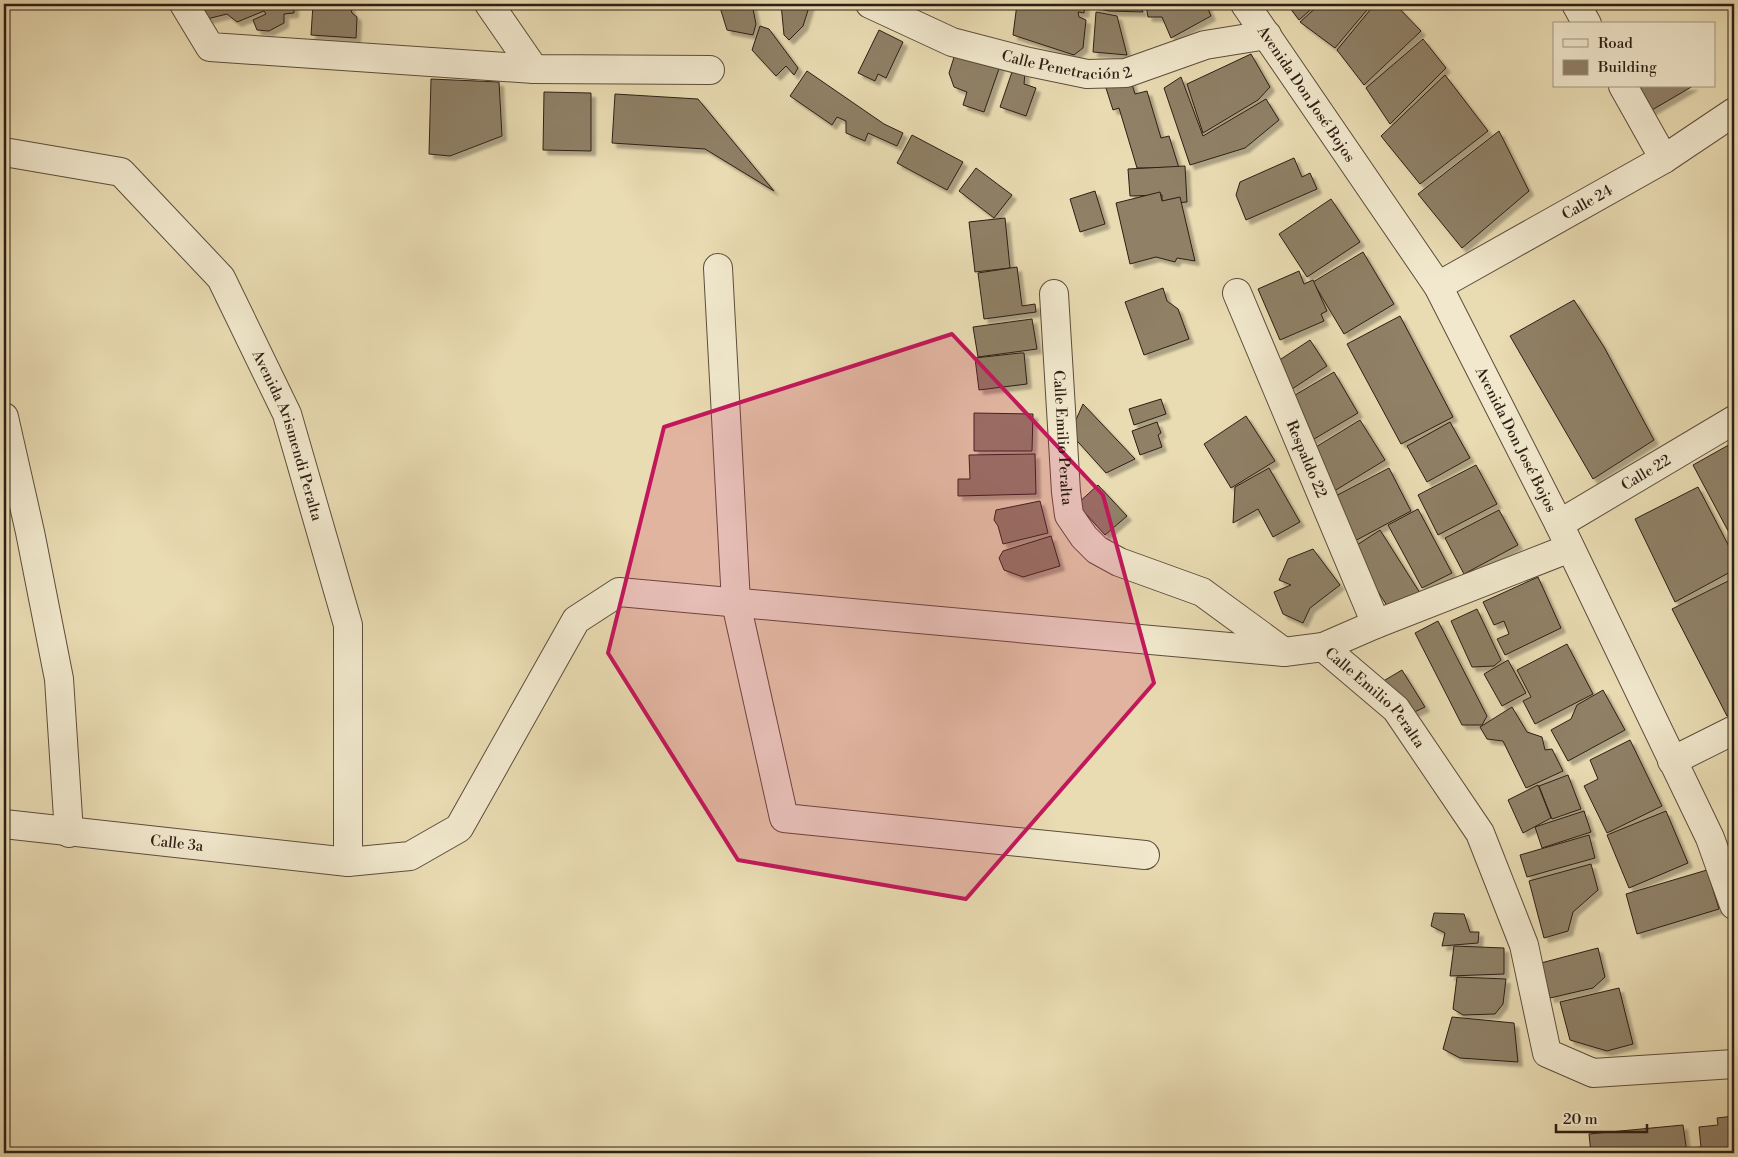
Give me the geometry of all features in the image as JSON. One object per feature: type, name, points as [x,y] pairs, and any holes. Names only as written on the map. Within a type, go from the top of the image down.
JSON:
[{"type":"street","points":[[184,4],[210,47],[534,69],[710,70]]},
{"type":"street","points":[[489,4],[534,69]]},
{"type":"street","name":"Calle Penetración 2","points":[[870,4],[952,42],[1029,62],[1086,74],[1126,73],[1205,45],[1267,35]]},
{"type":"street","name":"Avenida Don José Bojos","points":[[1245,4],[1438,286],[1564,536],[1710,838],[1734,905]]},
{"type":"street","points":[[1576,4],[1587,22]]},
{"type":"street","points":[[1624,88],[1664,159]]},
{"type":"street","name":"Calle 24","points":[[1438,286],[1664,159],[1734,112]]},
{"type":"street","name":"Avenida Arismendi Peralta","points":[[4,152],[122,172],[221,278],[288,414],[348,626],[348,862]]},
{"type":"street","points":[[718,268],[736,603],[784,818],[1145,855]]},
{"type":"street","name":"Respaldo 22","points":[[1237,293],[1376,624]]},
{"type":"street","name":"Calle Emilio Peralta","points":[[1054,294],[1066,492],[1069,515],[1084,537],[1097,550],[1119,562],[1202,592],[1284,652],[1323,647],[1396,709],[1480,833],[1524,945],[1547,1054],[1593,1073],[1734,1064]]},
{"type":"street","points":[[4,416],[30,532],[59,679],[69,833]]},
{"type":"street","name":"Calle 22","points":[[1323,647],[1564,536],[1734,420]]},
{"type":"street","name":"Calle 3a","points":[[4,824],[69,833],[348,862],[410,856],[459,828],[576,620],[619,592],[1284,652]]},
{"type":"street","points":[[1672,761],[1734,730]]},
{"type":"highlighted area","points":[[952,334],[1103,495],[1154,683],[966,899],[738,860],[608,653],[664,427]]},
{"type":"building","points":[[199,4],[294,4],[294,13],[284,14],[284,23],[269,31],[257,30],[253,20],[266,14],[264,11],[237,22],[227,14],[203,20]]},
{"type":"building","points":[[313,4],[349,4],[352,13],[357,17],[356,38],[311,35]]},
{"type":"building","points":[[719,4],[752,4],[756,24],[753,35],[727,30]]},
{"type":"building","points":[[781,4],[810,4],[803,26],[789,40],[784,35]]},
{"type":"building","points":[[1017,4],[1085,4],[1084,13],[1078,12],[1079,17],[1086,20],[1083,48],[1074,55],[1013,35]]},
{"type":"building","points":[[1094,4],[1139,4],[1143,12],[1109,11],[1094,8]]},
{"type":"building","points":[[1151,4],[1206,4],[1211,16],[1171,38],[1162,17],[1148,17],[1146,6]]},
{"type":"building","points":[[1287,4],[1317,4],[1299,20]]},
{"type":"building","points":[[1320,4],[1372,4],[1335,48],[1300,22]]},
{"type":"building","points":[[1375,4],[1395,4],[1421,31],[1364,85],[1337,50]]},
{"type":"building","points":[[1096,12],[1117,16],[1127,55],[1093,52]]},
{"type":"building","points":[[760,26],[769,29],[798,68],[794,75],[786,66],[776,76],[752,50]]},
{"type":"building","points":[[879,30],[903,42],[886,78],[878,74],[875,81],[858,73]]},
{"type":"building","points":[[1423,39],[1446,68],[1390,124],[1366,88]]},
{"type":"building","points":[[956,51],[1000,66],[984,112],[963,105],[967,92],[954,87],[949,73]]},
{"type":"building","points":[[1251,54],[1270,87],[1258,100],[1203,133],[1187,84]]},
{"type":"building","points":[[1013,69],[1025,73],[1024,84],[1036,88],[1026,116],[1000,107]]},
{"type":"building","points":[[807,71],[884,124],[903,133],[897,146],[868,133],[865,141],[846,133],[846,121],[837,117],[832,125],[790,96]]},
{"type":"building","points":[[1445,75],[1488,131],[1420,184],[1381,136]]},
{"type":"building","points":[[1181,77],[1203,136],[1266,99],[1279,120],[1245,148],[1190,165],[1164,88]]},
{"type":"building","points":[[1130,78],[1135,94],[1147,91],[1161,138],[1169,136],[1179,168],[1137,168],[1119,108],[1113,110],[1105,85]]},
{"type":"building","points":[[431,79],[499,82],[502,136],[450,156],[429,154]]},
{"type":"building","points":[[1624,88],[1690,88],[1640,117]]},
{"type":"building","points":[[544,92],[591,93],[591,151],[543,150]]},
{"type":"building","points":[[615,94],[698,99],[774,191],[705,149],[612,143]]},
{"type":"building","points":[[1499,131],[1529,191],[1462,248],[1418,194]]},
{"type":"building","points":[[912,135],[963,162],[947,190],[897,163]]},
{"type":"building","points":[[1294,158],[1302,177],[1310,173],[1317,189],[1246,220],[1236,195],[1240,182]]},
{"type":"building","points":[[1185,166],[1187,202],[1162,204],[1162,195],[1130,196],[1128,169]]},
{"type":"building","points":[[976,168],[1012,195],[994,218],[959,191]]},
{"type":"building","points":[[1095,191],[1105,224],[1080,232],[1070,199]]},
{"type":"building","points":[[1160,192],[1162,201],[1180,197],[1195,261],[1177,258],[1175,262],[1156,257],[1130,264],[1116,203]]},
{"type":"building","points":[[1331,199],[1360,242],[1307,277],[1279,234]]},
{"type":"building","points":[[1005,218],[1010,268],[975,272],[969,222]]},
{"type":"building","points":[[1363,252],[1394,304],[1344,334],[1313,282]]},
{"type":"building","points":[[1017,267],[1022,306],[1035,304],[1036,312],[984,319],[978,273]]},
{"type":"building","points":[[1299,271],[1304,284],[1313,280],[1327,311],[1321,314],[1324,321],[1280,340],[1258,289]]},
{"type":"building","points":[[1163,288],[1167,301],[1178,309],[1189,339],[1144,355],[1125,302]]},
{"type":"building","points":[[1574,300],[1604,347],[1654,440],[1593,479],[1510,336]]},
{"type":"building","points":[[1400,316],[1453,417],[1401,444],[1347,344]]},
{"type":"building","points":[[1032,319],[1037,349],[978,357],[973,327]]},
{"type":"building","points":[[1310,340],[1327,366],[1292,389],[1275,363]]},
{"type":"building","points":[[1024,353],[1027,384],[979,390],[975,358]]},
{"type":"building","points":[[1334,372],[1358,413],[1309,442],[1285,401]]},
{"type":"building","points":[[1161,399],[1166,414],[1134,425],[1129,409]]},
{"type":"building","points":[[1083,404],[1135,459],[1106,473],[1070,433]]},
{"type":"building","points":[[974,413],[1033,414],[1032,451],[974,451]]},
{"type":"building","points":[[1246,416],[1275,461],[1231,488],[1204,444]]},
{"type":"building","points":[[1360,420],[1385,460],[1331,493],[1306,453]]},
{"type":"building","points":[[1157,422],[1161,433],[1158,435],[1162,447],[1140,455],[1132,431]]},
{"type":"building","points":[[1450,422],[1470,458],[1427,482],[1407,446]]},
{"type":"building","points":[[1734,442],[1734,542],[1693,465]]},
{"type":"building","points":[[1035,454],[1036,494],[958,496],[958,479],[970,479],[969,455]]},
{"type":"building","points":[[1476,465],[1497,504],[1438,535],[1418,495]]},
{"type":"building","points":[[1269,468],[1300,522],[1273,537],[1258,509],[1233,523],[1235,487]]},
{"type":"building","points":[[1389,468],[1411,511],[1351,543],[1328,500]]},
{"type":"building","points":[[1098,485],[1127,516],[1105,535],[1077,504]]},
{"type":"building","points":[[1698,487],[1734,556],[1734,570],[1675,602],[1635,519]]},
{"type":"building","points":[[1040,501],[1048,533],[1003,544],[998,526],[994,520],[996,510]]},
{"type":"building","points":[[1418,509],[1452,573],[1422,588],[1388,525]]},
{"type":"building","points":[[1499,510],[1518,545],[1464,574],[1445,538]]},
{"type":"building","points":[[1380,530],[1420,593],[1391,612],[1351,549]]},
{"type":"building","points":[[1051,536],[1060,566],[1023,577],[1004,570],[999,558],[1003,551]]},
{"type":"building","points":[[1313,549],[1340,585],[1310,608],[1303,623],[1283,614],[1274,592],[1291,585],[1279,580],[1288,559]]},
{"type":"building","points":[[1538,577],[1561,628],[1505,655],[1497,639],[1509,634],[1504,621],[1494,625],[1483,602]]},
{"type":"building","points":[[1734,578],[1734,712],[1727,716],[1672,609]]},
{"type":"building","points":[[1477,609],[1501,660],[1494,666],[1472,667],[1451,621]]},
{"type":"building","points":[[1438,621],[1487,716],[1482,725],[1462,725],[1415,633]]},
{"type":"building","points":[[1567,644],[1593,694],[1535,724],[1523,701],[1531,697],[1517,670]]},
{"type":"building","points":[[1508,660],[1526,693],[1502,706],[1484,674]]},
{"type":"building","points":[[1402,670],[1425,707],[1404,717],[1380,683]]},
{"type":"building","points":[[1603,690],[1625,730],[1568,761],[1551,730],[1571,719],[1577,705]]},
{"type":"building","points":[[1512,707],[1527,732],[1542,737],[1545,750],[1552,749],[1563,771],[1526,788],[1503,741],[1487,739],[1480,727]]},
{"type":"building","points":[[1630,740],[1662,806],[1607,833],[1584,786],[1598,779],[1590,760]]},
{"type":"building","points":[[1568,775],[1581,809],[1552,819],[1539,786]]},
{"type":"building","points":[[1538,785],[1551,818],[1523,833],[1508,800]]},
{"type":"building","points":[[1584,811],[1591,832],[1542,848],[1535,827]]},
{"type":"building","points":[[1666,811],[1688,863],[1629,888],[1607,835]]},
{"type":"building","points":[[1589,835],[1595,858],[1527,877],[1520,855]]},
{"type":"building","points":[[1591,864],[1598,890],[1573,912],[1568,931],[1544,938],[1529,881]]},
{"type":"building","points":[[1707,870],[1719,909],[1637,934],[1626,894]]},
{"type":"building","points":[[1434,913],[1464,914],[1470,932],[1479,932],[1478,943],[1442,946],[1445,933],[1431,926]]},
{"type":"building","points":[[1454,946],[1504,948],[1504,974],[1450,976]]},
{"type":"building","points":[[1598,948],[1605,977],[1593,988],[1550,998],[1541,963]]},
{"type":"building","points":[[1457,977],[1506,979],[1503,1004],[1495,1014],[1463,1015],[1453,1009]]},
{"type":"building","points":[[1619,988],[1633,1044],[1607,1051],[1570,1040],[1560,1002]]},
{"type":"building","points":[[1452,1017],[1514,1023],[1518,1062],[1460,1058],[1443,1049]]},
{"type":"building","points":[[1734,1116],[1734,1153],[1692,1153],[1691,1148],[1701,1147],[1699,1127],[1718,1125],[1717,1118]]},
{"type":"building","points":[[1683,1125],[1687,1153],[1591,1153],[1589,1134]]}]
